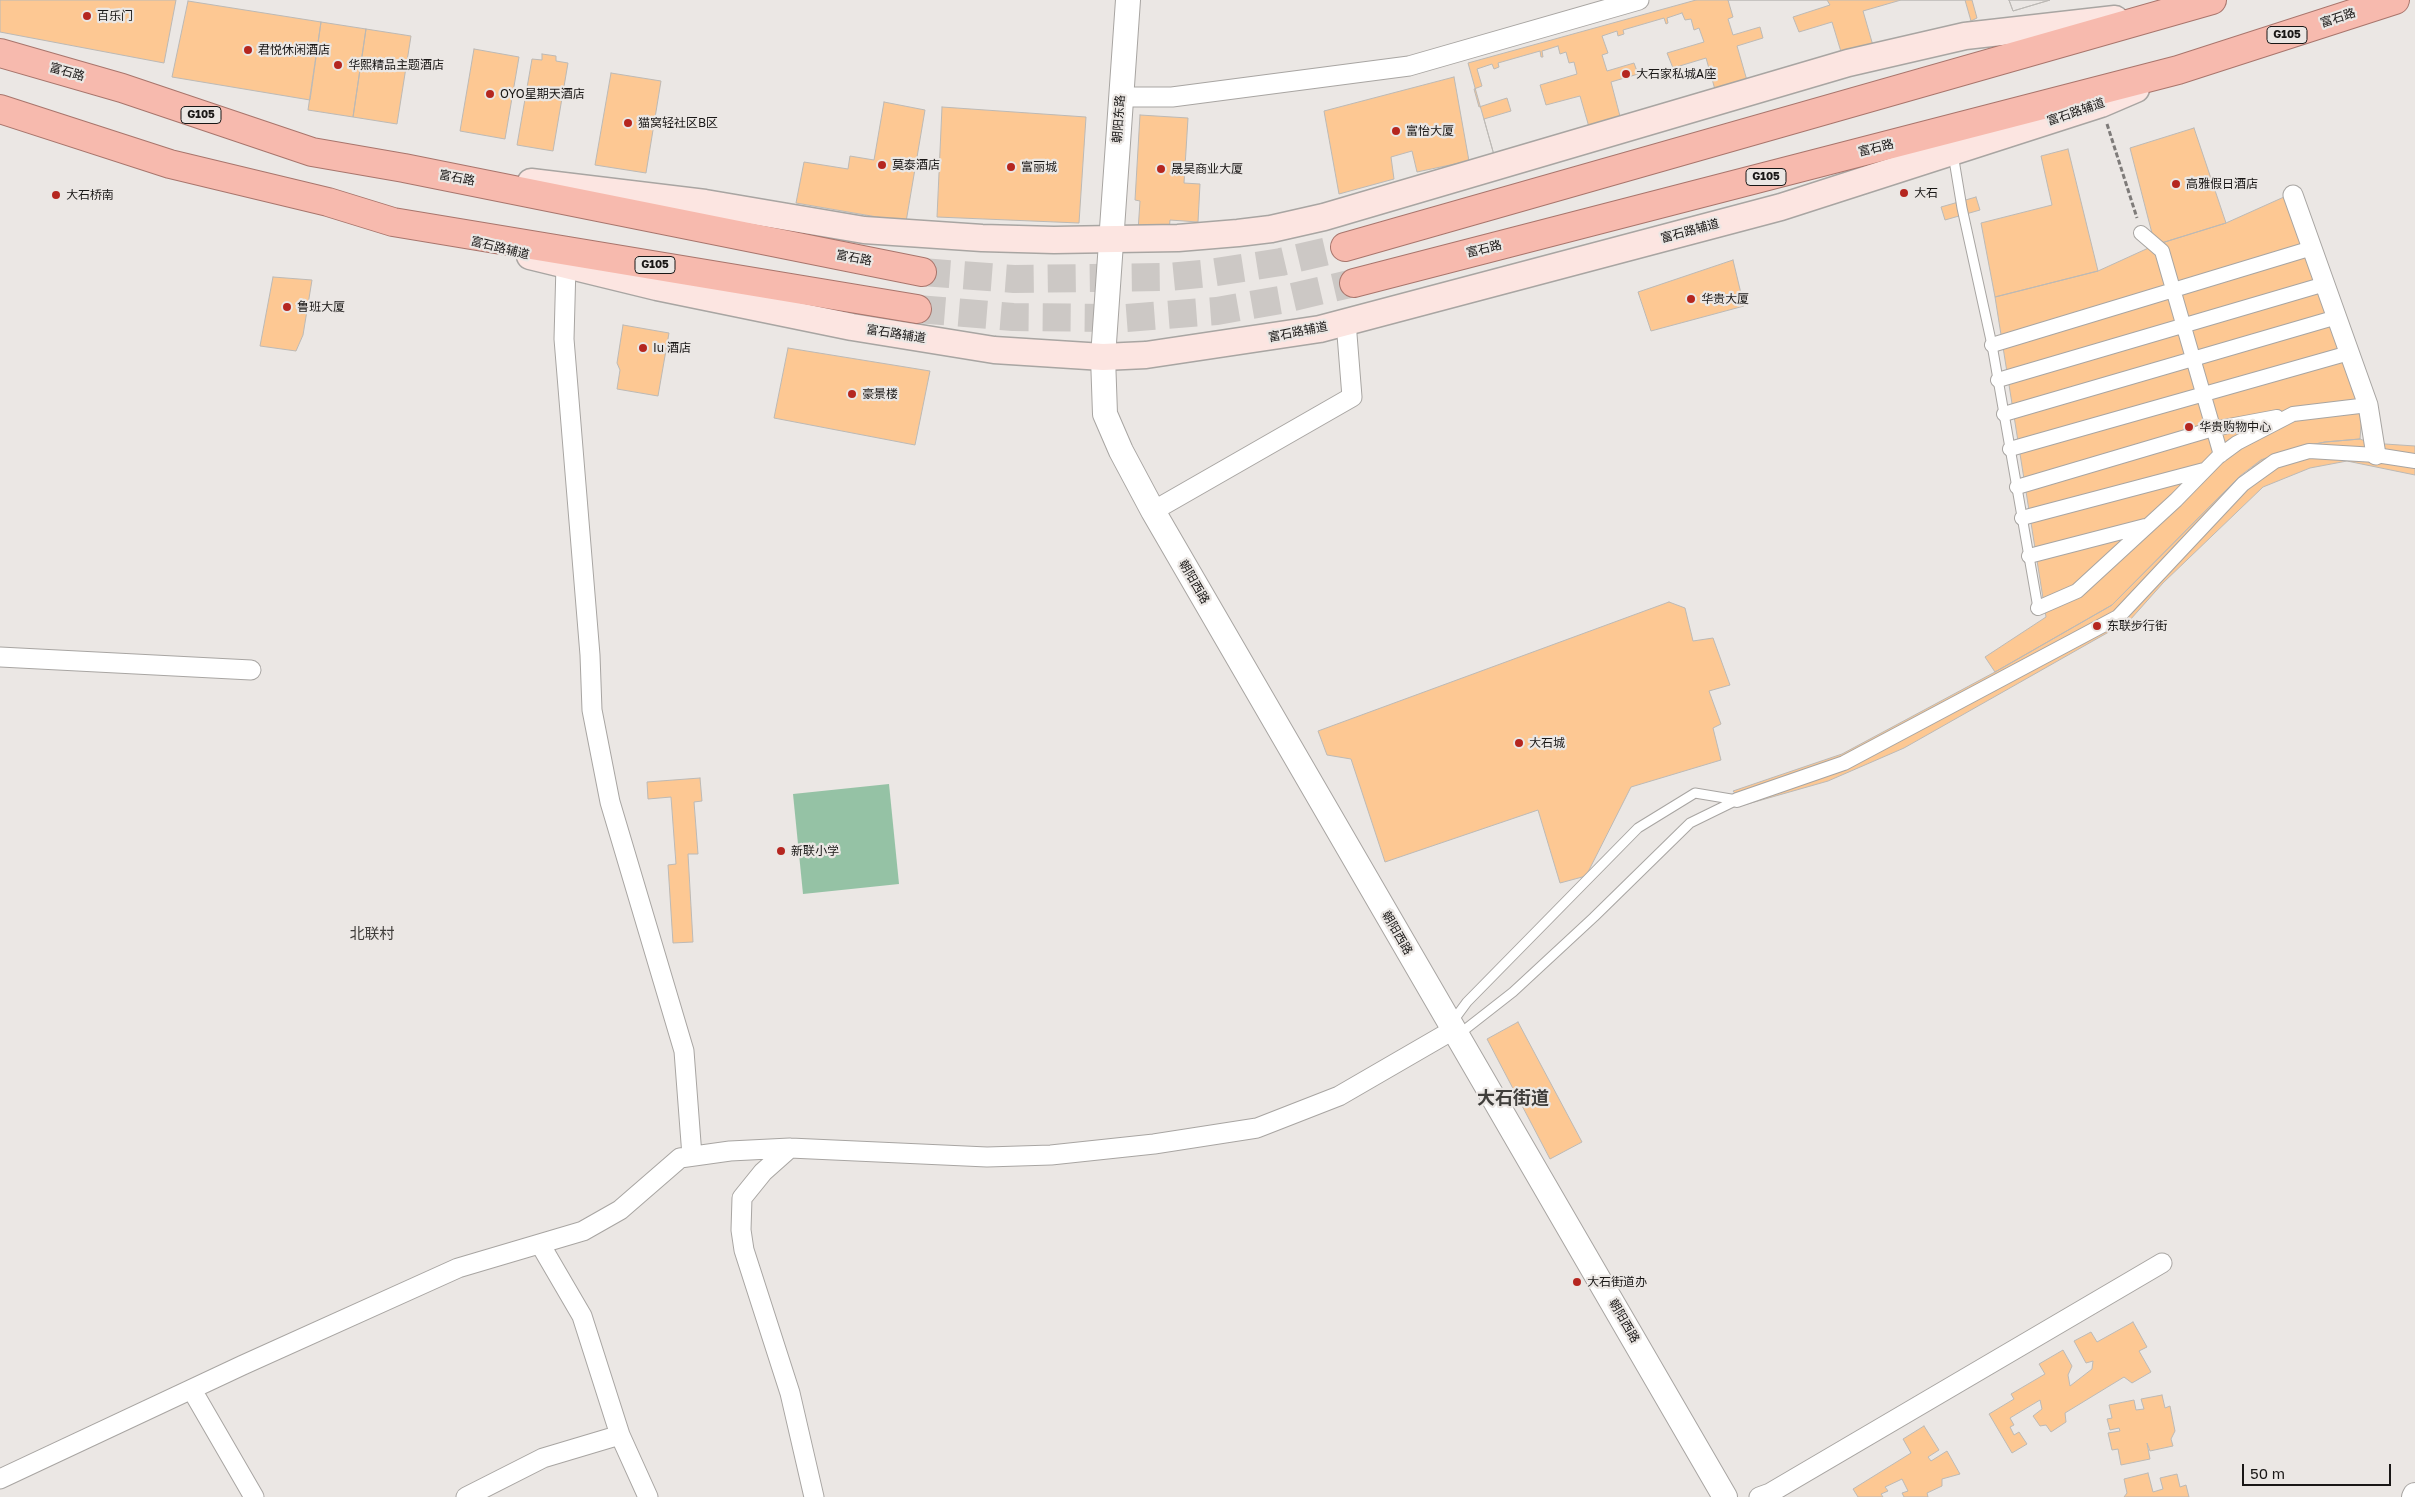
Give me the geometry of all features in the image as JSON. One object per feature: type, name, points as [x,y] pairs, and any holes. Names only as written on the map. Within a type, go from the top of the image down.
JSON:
[{"type":"highway","points":[[1345,247],[2212,0]]},
{"type":"highway","name":"富石路","points":[[1354,283],[2178,70],[2395,0]]},
{"type":"highway","name":"富石路","points":[[0,53],[122,88],[312,152],[404,168],[922,272]]},
{"type":"highway","name":"G105","points":[[0,109],[170,164],[328,202],[394,222],[917,309]]},
{"type":"highway","name":"G105","points":[[0,118],[61,130]]},
{"type":"main road","points":[[404,168],[705,203],[864,230],[982,238],[1178,238],[1271,229],[1324,217],[1848,63],[1965,36],[2156,15]]},
{"type":"main road","name":"富石路辅道","points":[[394,222],[658,287],[852,327],[994,350],[1103,357],[1146,354],[1320,329],[1781,207],[2101,104],[2178,70]]},
{"type":"street","name":"朝阳东路","points":[[1103,357],[1128,0]]},
{"type":"street","points":[[1121,97],[1172,97],[1409,66],[1639,0]]},
{"type":"street","points":[[2293,195],[2368,405],[2376,455]]},
{"type":"street","points":[[2141,233],[2162,251],[2221,454]]},
{"type":"street","points":[[1992,345],[2312,248]]},
{"type":"street","points":[[566,265],[564,339],[590,654],[592,710],[610,802],[684,1051],[692,1156]]},
{"type":"street","points":[[1998,380],[2325,284]]},
{"type":"street","points":[[2004,414],[2336,318]]},
{"type":"street","points":[[1153,512],[1352,397],[1346,322]]},
{"type":"street","points":[[2010,449],[2349,353]]},
{"type":"street","name":"朝阳西路","points":[[1103,357],[1105,414],[1121,451],[1153,512],[1725,1497]]},
{"type":"street","points":[[2017,487],[2213,430],[2293,414],[2368,405]]},
{"type":"street","points":[[2038,608],[2077,591],[2221,454],[2237,443],[2293,414]]},
{"type":"street","points":[[1737,800],[1844,763],[2118,617],[2243,484],[2275,461],[2309,451],[2376,455],[2415,461]]},
{"type":"street","points":[[2022,518],[2204,470]]},
{"type":"street","points":[[2029,556],[2147,526]]},
{"type":"street","points":[[0,657],[251,670]]},
{"type":"street","points":[[0,1479],[458,1268],[582,1231],[620,1210],[680,1158],[730,1150],[790,1148],[987,1157],[1051,1155],[1154,1144],[1257,1128],[1339,1096],[1455,1032]]},
{"type":"street","points":[[790,1148],[763,1172],[742,1198],[741,1230],[744,1250],[790,1393],[814,1497]]},
{"type":"street","points":[[540,1244],[582,1316],[620,1435],[648,1497]]},
{"type":"street","points":[[1759,1497],[1770,1493],[2162,1263]]},
{"type":"street","points":[[192,1390],[254,1497]]},
{"type":"street","points":[[466,1497],[542,1458],[620,1435]]},
{"type":"lane","points":[[1953,152],[1962,208],[1992,345],[2038,608]]},
{"type":"lane","points":[[1695,793],[1737,800],[1690,823],[1594,917],[1513,992],[1455,1032],[1453,1018],[1465,1004],[1638,828],[1695,793]]},
{"type":"path","points":[[2101,104],[2141,233]]},
{"type":"green space","points":[[889,784],[899,884],[803,894],[793,794]]},
{"type":"building","name":"百乐门","points":[[0,0],[176,0],[164,63],[0,32]]},
{"type":"building","name":"大石家私城A座","points":[[1696,0],[1972,0],[1977,18],[1494,155],[1468,63]]},
{"type":"building","points":[[1728,0],[1827,0],[1830,5],[1793,17],[1799,32],[1832,22],[1842,55],[1748,84],[1737,46],[1763,38],[1760,27],[1733,35],[1728,19],[1733,17]]},
{"type":"building","points":[[1901,0],[1965,0],[1971,21],[1874,49],[1863,11]]},
{"type":"building","points":[[2009,0],[2050,0],[2013,11]]},
{"type":"building","points":[[2009,0],[2050,0],[2013,11]]},
{"type":"building","name":"君悦休闲酒店","points":[[188,1],[321,22],[310,100],[172,77]]},
{"type":"building","points":[[1682,13],[1685,20],[1691,19],[1694,30],[1699,28],[1704,42],[1667,53],[1673,68],[1706,58],[1716,93],[1621,120],[1611,82],[1638,74],[1634,63],[1607,71],[1602,55],[1608,53],[1602,36],[1617,31],[1618,36],[1624,34],[1623,30],[1664,18],[1666,24],[1668,23],[1667,18]]},
{"type":"building","name":"华熙精品主题酒店","points":[[321,22],[366,29],[353,117],[308,110]]},
{"type":"building","points":[[366,29],[411,36],[397,124],[353,117]]},
{"type":"building","points":[[1558,46],[1560,54],[1566,52],[1569,63],[1574,62],[1577,74],[1540,85],[1546,105],[1580,96],[1589,127],[1494,155],[1484,119],[1511,111],[1507,98],[1479,107],[1474,89],[1482,86],[1477,69],[1492,64],[1494,69],[1499,67],[1498,63],[1540,51],[1541,57],[1543,57],[1542,51]]},
{"type":"building","name":"OYO星期天酒店","points":[[474,49],[519,57],[505,139],[460,131]]},
{"type":"building","points":[[542,54],[556,56],[556,61],[568,63],[553,151],[517,145],[532,59],[542,60]]},
{"type":"building","name":"猫窝轻社区B区","points":[[611,73],[661,81],[646,173],[595,165]]},
{"type":"building","name":"富怡大厦","points":[[1454,77],[1469,161],[1417,172],[1412,151],[1391,157],[1394,179],[1339,194],[1324,111]]},
{"type":"building","name":"莫泰酒店","points":[[884,102],[925,110],[906,222],[796,203],[804,162],[848,169],[850,156],[874,160]]},
{"type":"building","name":"富丽城","points":[[942,107],[1086,117],[1079,223],[937,217]]},
{"type":"building","name":"晟昊商业大厦","points":[[1140,115],[1188,118],[1184,183],[1200,184],[1198,222],[1170,220],[1169,232],[1138,231],[1140,201],[1135,200]]},
{"type":"building","name":"高雅假日酒店","points":[[2194,128],[2226,223],[2155,245],[2130,148]]},
{"type":"building","points":[[2068,149],[2098,271],[1995,297],[1981,223],[2052,205],[2041,156]]},
{"type":"building","points":[[1976,197],[1980,210],[1945,220],[1941,207]]},
{"type":"building","name":"华贵购物中心","points":[[2284,197],[2362,414],[2360,439],[2325,442],[2291,449],[2261,460],[2240,476],[2112,605],[1995,672],[1985,657],[2046,617],[1995,297],[2098,271],[2155,245],[2226,223]]},
{"type":"building","name":"华贵大厦","points":[[1733,260],[1744,306],[1651,331],[1638,292]]},
{"type":"building","name":"鲁班大厦","points":[[273,277],[312,280],[303,335],[296,351],[260,346]]},
{"type":"building","name":"Iu 酒店","points":[[623,325],[669,333],[658,396],[617,389],[620,370],[617,363]]},
{"type":"building","name":"豪景楼","points":[[788,348],[930,371],[915,445],[774,418]]},
{"type":"building","name":"东联步行街","points":[[2360,439],[2370,443],[2415,446],[2415,475],[2347,461],[2310,468],[2263,487],[2163,583],[2130,620],[1904,748],[1828,781],[1744,805],[1733,791],[1842,754],[1995,672],[2112,605],[2222,494],[2261,460],[2291,449],[2325,442]]},
{"type":"building","name":"大石城","points":[[1669,602],[1685,608],[1693,641],[1713,638],[1730,685],[1709,691],[1721,724],[1713,728],[1721,760],[1631,787],[1586,876],[1560,883],[1538,810],[1385,862],[1351,759],[1327,755],[1318,731]]},
{"type":"building","points":[[700,778],[702,801],[694,802],[698,854],[688,854],[693,942],[673,943],[668,865],[676,864],[671,797],[648,799],[647,782]]},
{"type":"building","points":[[1518,1022],[1582,1142],[1550,1159],[1487,1039]]},
{"type":"building","points":[[2133,1322],[2147,1347],[2139,1351],[2151,1372],[2132,1383],[2124,1377],[2065,1413],[2066,1422],[2051,1432],[2046,1425],[2040,1426],[2033,1416],[2042,1409],[2040,1400],[2010,1418],[2014,1425],[2010,1427],[2014,1435],[2019,1432],[2027,1444],[2012,1453],[1989,1414],[2014,1399],[2011,1394],[2045,1374],[2039,1364],[2063,1350],[2072,1366],[2068,1375],[2070,1386],[2092,1369],[2093,1361],[2086,1363],[2074,1341],[2091,1332],[2097,1342]]},
{"type":"building","points":[[2162,1395],[2165,1408],[2170,1406],[2175,1431],[2171,1439],[2173,1446],[2150,1451],[2147,1443],[2150,1459],[2121,1465],[2118,1449],[2112,1450],[2108,1433],[2120,1431],[2119,1428],[2110,1430],[2107,1419],[2112,1418],[2109,1405],[2134,1400],[2136,1410],[2144,1409],[2141,1399]]},
{"type":"building","points":[[1924,1426],[1939,1450],[1928,1457],[1931,1461],[1947,1451],[1960,1474],[1942,1479],[1942,1486],[1927,1493],[1928,1497],[1904,1497],[1902,1493],[1908,1491],[1902,1479],[1885,1487],[1888,1491],[1881,1494],[1883,1497],[1858,1497],[1853,1489],[1911,1453],[1903,1439]]},
{"type":"building","points":[[2148,1473],[2153,1492],[2163,1489],[2160,1478],[2177,1474],[2180,1487],[2186,1485],[2189,1497],[2124,1497],[2127,1493],[2124,1479]]},
{"type":"tunnel","points":[[922,272],[1014,279],[1169,277],[1281,262],[1345,247]]},
{"type":"tunnel","points":[[917,309],[1013,317],[1126,318],[1217,311],[1280,300],[1354,283]]},
{"type":"place","name":"百乐门","points":[[87,16]]},
{"type":"place","name":"君悦休闲酒店","points":[[248,50]]},
{"type":"place","name":"华熙精品主题酒店","points":[[338,65]]},
{"type":"place","name":"大石家私城A座","points":[[1626,74]]},
{"type":"place","name":"OYO星期天酒店","points":[[490,94]]},
{"type":"place","name":"猫窝轻社区B区","points":[[628,123]]},
{"type":"place","name":"富怡大厦","points":[[1396,131]]},
{"type":"place","name":"莫泰酒店","points":[[882,165]]},
{"type":"place","name":"富丽城","points":[[1011,167]]},
{"type":"place","name":"晟昊商业大厦","points":[[1161,169]]},
{"type":"place","name":"高雅假日酒店","points":[[2176,184]]},
{"type":"place","name":"大石","points":[[1904,193]]},
{"type":"place","name":"大石桥南","points":[[56,195]]},
{"type":"place","name":"华贵大厦","points":[[1691,299]]},
{"type":"place","name":"鲁班大厦","points":[[287,307]]},
{"type":"place","name":"Iu 酒店","points":[[643,348]]},
{"type":"place","name":"豪景楼","points":[[852,394]]},
{"type":"place","name":"华贵购物中心","points":[[2189,427]]},
{"type":"place","name":"东联步行街","points":[[2097,626]]},
{"type":"place","name":"大石城","points":[[1519,743]]},
{"type":"place","name":"新联小学","points":[[781,851]]},
{"type":"place","name":"大石街道办","points":[[1577,1282]]},
{"type":"district","name":"北联村","points":[[372,934]]},
{"type":"district","name":"大石街道","points":[[1513,1098]]}]
